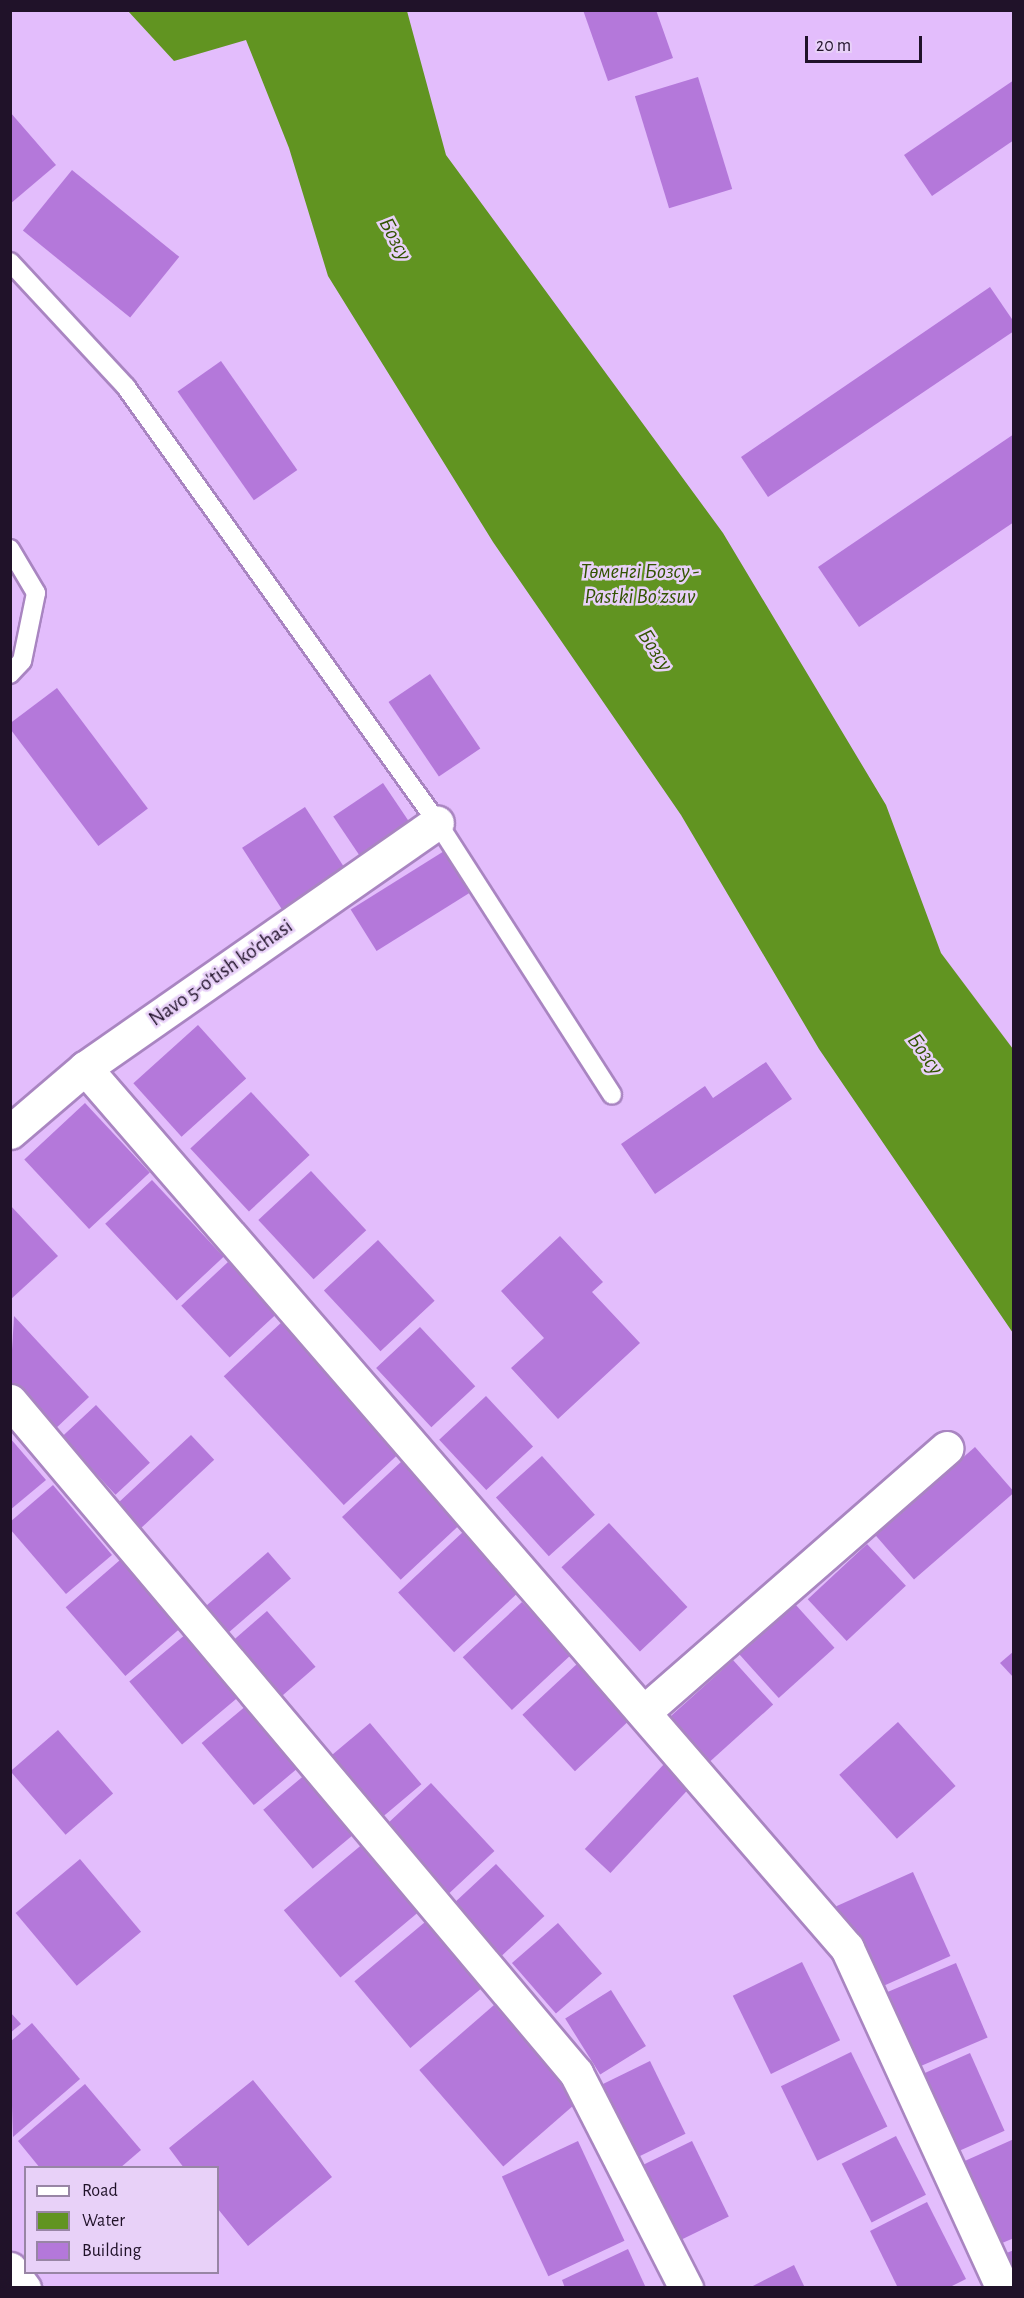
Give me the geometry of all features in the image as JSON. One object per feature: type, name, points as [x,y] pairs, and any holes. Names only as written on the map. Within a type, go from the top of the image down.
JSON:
[{"type":"street","name":"Navo 5-o'tish ko'chasi","points":[[10,1132],[85,1068],[437,822]]},
{"type":"street","points":[[85,1068],[645,1711],[847,1948],[1003,2288]]},
{"type":"street","points":[[10,1401],[576,2073],[686,2288]]},
{"type":"street","points":[[645,1711],[947,1448]]},
{"type":"street","points":[[10,2269],[24,2288]]},
{"type":"lane","points":[[10,262],[126,387],[437,822],[612,1095]]},
{"type":"lane","points":[[10,549],[36,594],[22,661],[10,674]]},
{"type":"water","name":"Төменгі Бозсу - Pastki Boʻzsuv","points":[[128,11],[407,11],[446,155],[723,533],[886,805],[941,953],[1013,1049],[1013,1333],[819,1049],[681,815],[493,542],[328,276],[289,148],[246,40],[174,61]]},
{"type":"building","points":[[583,10],[656,10],[673,58],[608,81]]},
{"type":"building","points":[[698,77],[732,189],[669,208],[635,96]]},
{"type":"building","points":[[1014,80],[1014,140],[932,196],[904,155]]},
{"type":"building","points":[[10,112],[56,165],[10,204]]},
{"type":"building","points":[[72,170],[179,257],[130,317],[23,231]]},
{"type":"building","points":[[990,287],[1014,322],[1014,331],[768,497],[741,457]]},
{"type":"building","points":[[221,361],[297,470],[254,500],[178,391]]},
{"type":"building","points":[[1014,434],[1014,522],[859,627],[818,567]]},
{"type":"building","points":[[430,674],[480,749],[439,777],[389,702]]},
{"type":"building","points":[[57,688],[148,809],[98,846],[10,729],[10,723]]},
{"type":"building","points":[[383,783],[409,822],[360,856],[333,817]]},
{"type":"building","points":[[305,807],[345,869],[282,910],[242,848]]},
{"type":"building","points":[[449,848],[475,890],[377,951],[351,909]]},
{"type":"building","points":[[198,1025],[246,1079],[182,1137],[133,1083]]},
{"type":"building","points":[[766,1062],[792,1099],[655,1194],[621,1144],[705,1086],[713,1098]]},
{"type":"building","points":[[251,1092],[310,1155],[249,1212],[190,1149]]},
{"type":"building","points":[[85,1103],[150,1172],[89,1229],[24,1160]]},
{"type":"building","points":[[311,1171],[366,1230],[314,1279],[258,1220]]},
{"type":"building","points":[[152,1180],[224,1257],[177,1300],[105,1224]]},
{"type":"building","points":[[10,1205],[58,1256],[10,1300]]},
{"type":"building","points":[[560,1236],[603,1282],[592,1292],[640,1343],[558,1419],[511,1368],[544,1338],[501,1291]]},
{"type":"building","points":[[378,1240],[435,1301],[380,1351],[324,1290]]},
{"type":"building","points":[[228,1262],[276,1314],[230,1358],[181,1306]]},
{"type":"building","points":[[14,1316],[89,1397],[53,1431],[10,1385]]},
{"type":"building","points":[[283,1321],[403,1450],[344,1505],[224,1376]]},
{"type":"building","points":[[420,1327],[475,1386],[431,1427],[376,1368]]},
{"type":"building","points":[[486,1396],[533,1446],[486,1490],[439,1440]]},
{"type":"building","points":[[96,1405],[150,1463],[116,1495],[62,1437]]},
{"type":"building","points":[[191,1435],[214,1460],[139,1530],[116,1505]]},
{"type":"building","points":[[10,1438],[46,1480],[10,1510]]},
{"type":"building","points":[[975,1447],[1014,1493],[914,1580],[875,1534]]},
{"type":"building","points":[[542,1456],[595,1515],[549,1556],[496,1497]]},
{"type":"building","points":[[402,1461],[461,1524],[401,1580],[342,1517]]},
{"type":"building","points":[[53,1485],[112,1555],[66,1594],[10,1529],[10,1522]]},
{"type":"building","points":[[609,1523],[687,1607],[640,1651],[561,1567]]},
{"type":"building","points":[[464,1531],[520,1591],[454,1652],[398,1592]]},
{"type":"building","points":[[867,1544],[906,1586],[847,1641],[808,1599]]},
{"type":"building","points":[[268,1552],[291,1578],[226,1635],[203,1608]]},
{"type":"building","points":[[120,1560],[180,1629],[125,1676],[66,1607]]},
{"type":"building","points":[[522,1602],[571,1655],[512,1710],[463,1657]]},
{"type":"building","points":[[795,1604],[834,1648],[779,1698],[739,1654]]},
{"type":"building","points":[[267,1611],[316,1667],[279,1698],[231,1642]]},
{"type":"building","points":[[186,1634],[239,1697],[182,1744],[129,1682]]},
{"type":"building","points":[[1014,1651],[1014,1678],[1000,1663]]},
{"type":"building","points":[[733,1660],[773,1705],[710,1761],[670,1717]]},
{"type":"building","points":[[578,1663],[631,1719],[575,1771],[522,1715]]},
{"type":"building","points":[[253,1700],[305,1762],[254,1805],[202,1743]]},
{"type":"building","points":[[898,1722],[956,1786],[897,1839],[839,1775]]},
{"type":"building","points":[[370,1723],[421,1784],[376,1822],[325,1761]]},
{"type":"building","points":[[58,1730],[113,1793],[66,1835],[10,1771]]},
{"type":"building","points":[[666,1762],[692,1786],[610,1873],[585,1849]]},
{"type":"building","points":[[313,1768],[362,1827],[313,1869],[263,1810]]},
{"type":"building","points":[[431,1783],[494,1851],[442,1899],[379,1831]]},
{"type":"building","points":[[365,1842],[422,1909],[340,1978],[284,1910]]},
{"type":"building","points":[[80,1859],[141,1932],[77,1986],[16,1913]]},
{"type":"building","points":[[496,1864],[544,1916],[502,1955],[454,1904]]},
{"type":"building","points":[[913,1872],[950,1956],[874,1990],[836,1906]]},
{"type":"building","points":[[431,1917],[487,1984],[410,2048],[354,1981]]},
{"type":"building","points":[[558,1923],[602,1974],[556,2014],[512,1963]]},
{"type":"building","points":[[802,1962],[840,2040],[771,2074],[733,1996]]},
{"type":"building","points":[[956,1963],[988,2038],[910,2070],[879,1996]]},
{"type":"building","points":[[611,1990],[646,2046],[600,2075],[565,2019]]},
{"type":"building","points":[[494,2005],[578,2102],[503,2167],[419,2070]]},
{"type":"building","points":[[10,2012],[21,2024],[10,2033]]},
{"type":"building","points":[[32,2023],[80,2079],[13,2137],[10,2042]]},
{"type":"building","points":[[851,2052],[887,2127],[817,2161],[781,2086]]},
{"type":"building","points":[[970,2053],[1005,2131],[954,2153],[920,2075]]},
{"type":"building","points":[[650,2061],[686,2134],[637,2157],[601,2085]]},
{"type":"building","points":[[253,2080],[332,2177],[248,2246],[219,2210],[219,2166],[182,2166],[169,2148]]},
{"type":"building","points":[[85,2084],[141,2150],[122,2166],[38,2166],[18,2141]]},
{"type":"building","points":[[896,2136],[926,2195],[872,2222],[842,2164]]},
{"type":"building","points":[[1014,2139],[1014,2238],[995,2246],[958,2164]]},
{"type":"building","points":[[578,2141],[624,2241],[548,2276],[502,2176]]},
{"type":"building","points":[[692,2141],[729,2216],[678,2241],[641,2166]]},
{"type":"building","points":[[927,2202],[966,2279],[948,2288],[898,2288],[870,2231]]},
{"type":"building","points":[[628,2249],[646,2288],[565,2288],[562,2280]]},
{"type":"building","points":[[1014,2250],[1014,2275],[1004,2254]]},
{"type":"building","points":[[794,2265],[805,2288],[749,2288]]},
{"type":"water label","name":"Бозсу","points":[[395,239]]},
{"type":"water label","name":"Бозсу","points":[[655,650]]},
{"type":"water label","name":"Бозсу","points":[[925,1054]]}]
